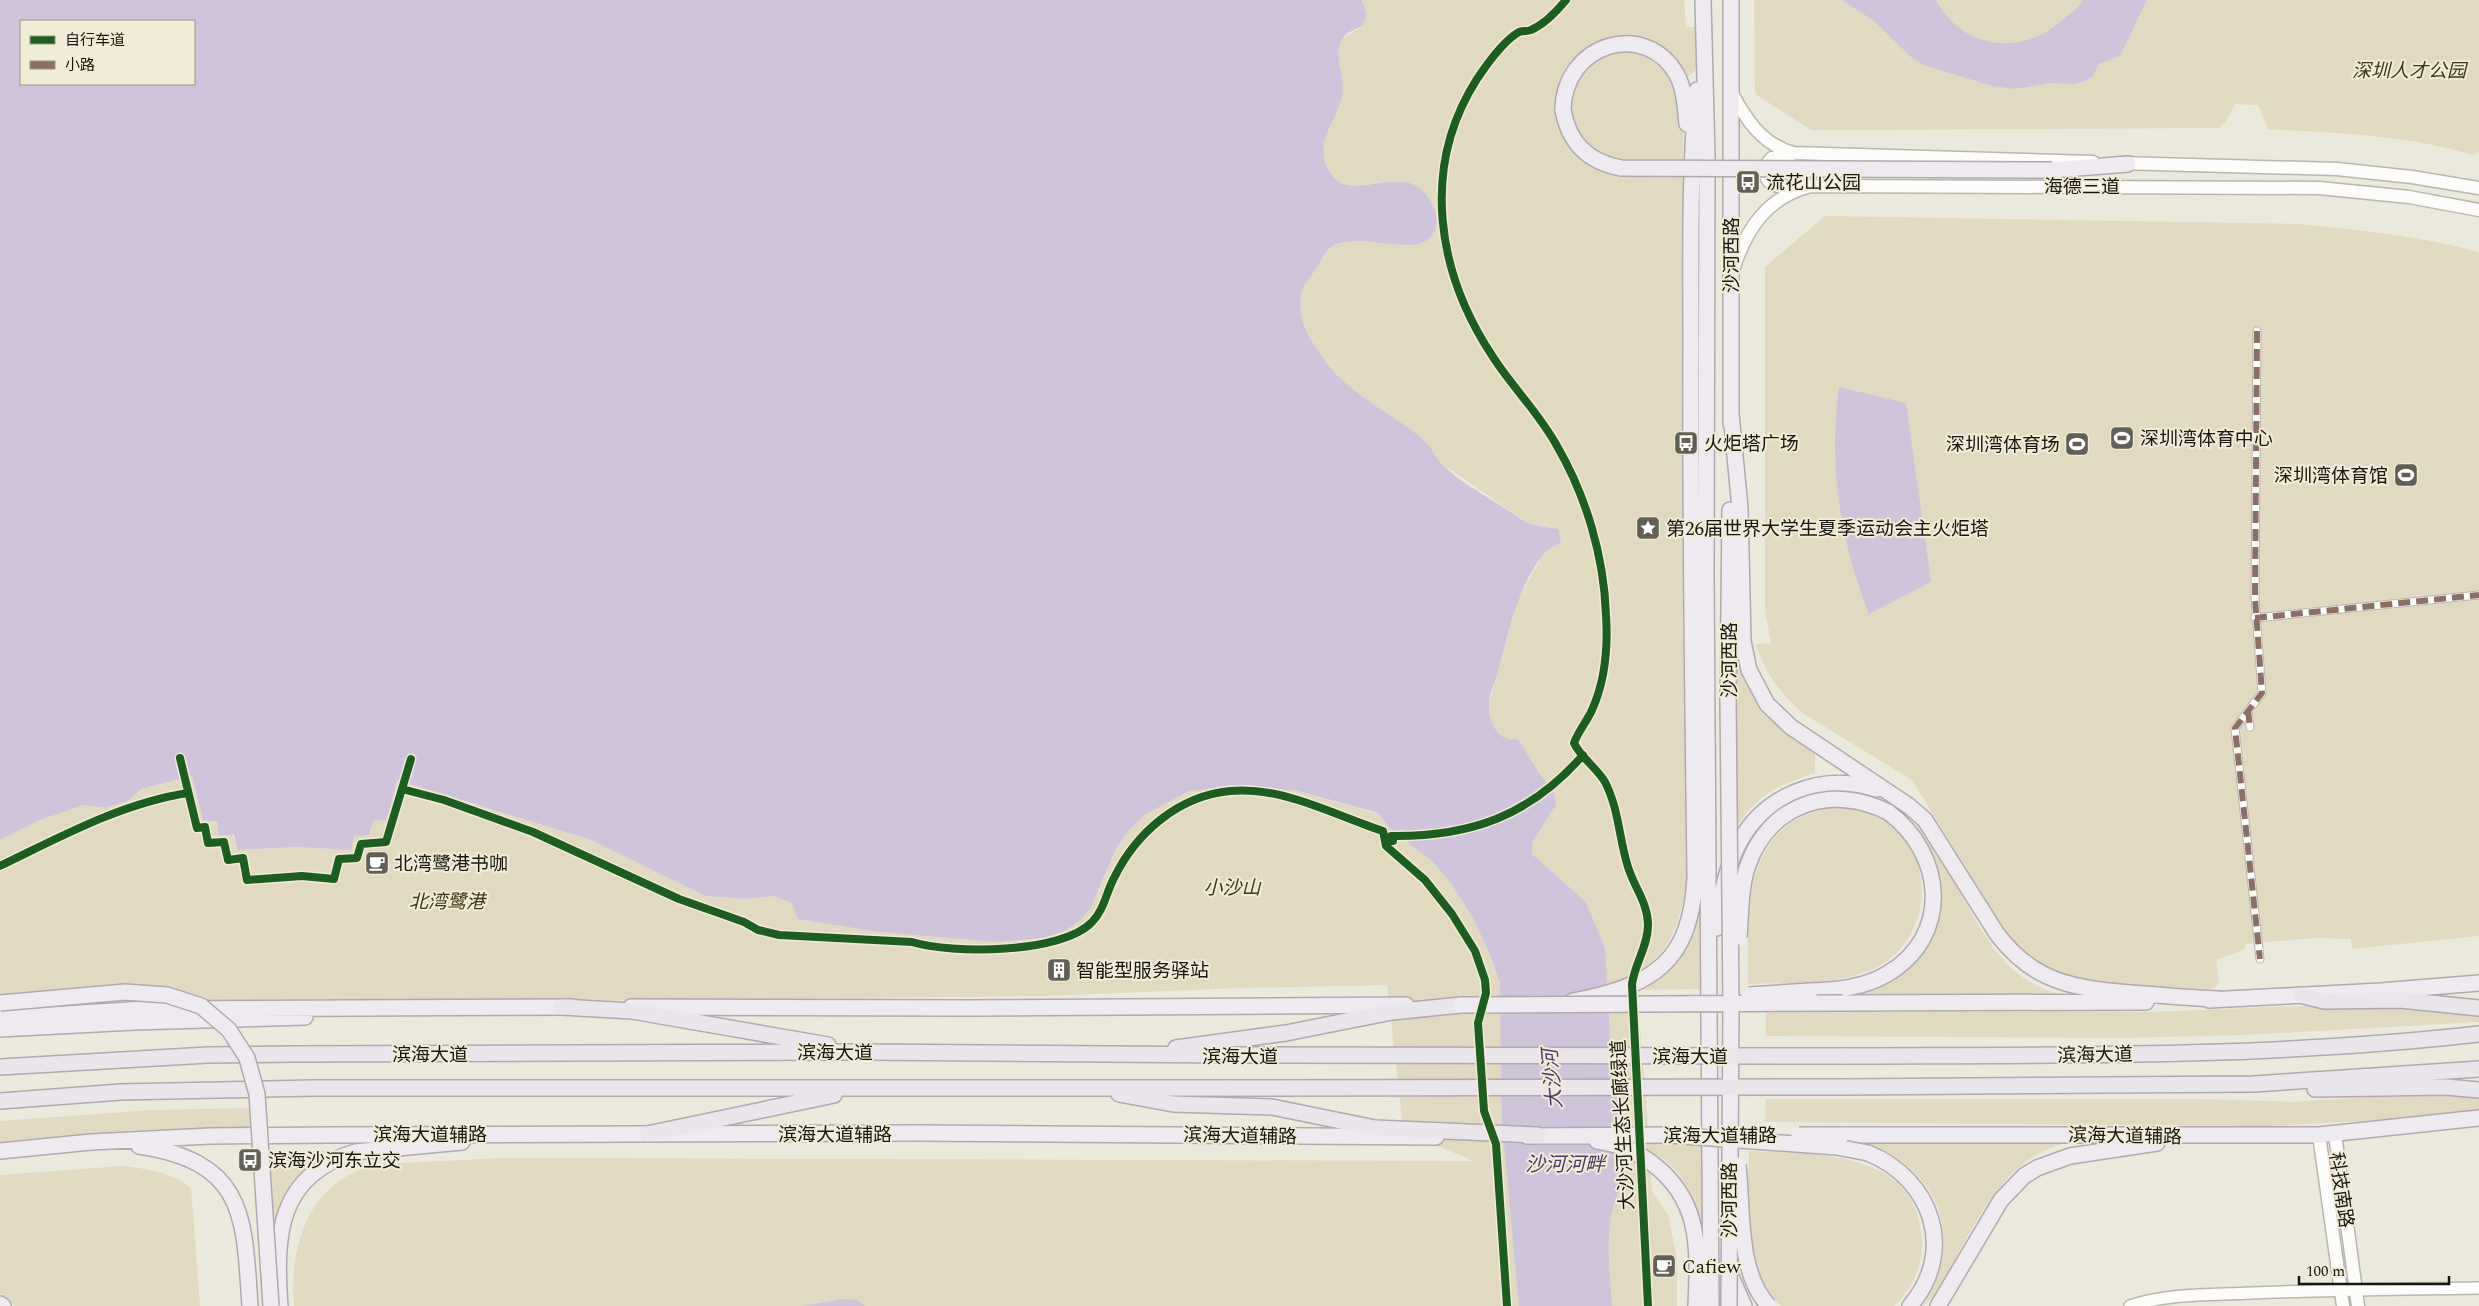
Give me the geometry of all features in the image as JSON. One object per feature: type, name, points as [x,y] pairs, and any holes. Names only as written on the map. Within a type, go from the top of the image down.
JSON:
[{"type":"highway","points":[[2300,995],[2324,1001],[2400,1000],[2479,1008]]},
{"type":"highway","points":[[1231,1048],[1286,1033],[1392,1012],[1461,1005]]},
{"type":"highway","points":[[561,1006],[656,1015],[862,1052]]},
{"type":"highway","name":"滨海大道","points":[[0,1067],[208,1055],[862,1052],[1107,1056],[1231,1048],[1843,1056],[2111,1054],[2278,1049],[2386,1043],[2479,1034]]},
{"type":"highway","name":"滨海大道","points":[[0,1101],[121,1092],[284,1088],[1842,1087],[2254,1084],[2479,1069]]},
{"type":"highway","points":[[2254,1084],[2332,1090],[2446,1088],[2479,1090]]},
{"type":"highway","points":[[647,1134],[870,1088]]},
{"type":"highway","points":[[1083,1088],[1156,1102],[1278,1108],[1374,1128],[1538,1135]]},
{"type":"main road","name":"沙河西路","points":[[1703,7],[1707,158],[1706,576],[1712,1164],[1711,1306]]},
{"type":"main road","points":[[1537,1005],[1574,1001],[1625,989],[1658,970],[1678,946],[1686,931],[1694,890],[1690,460],[1692,166],[1703,7]]},
{"type":"main road","name":"沙河西路","points":[[1729,1306],[1731,1005],[1728,701],[1731,414],[1731,7]]},
{"type":"main road","points":[[1692,166],[1681,83],[1666,61],[1651,50],[1621,44],[1598,50],[1589,55],[1574,69],[1565,88],[1563,110],[1568,131],[1578,146],[1593,159],[1621,168],[2052,170],[2128,164]]},
{"type":"main road","name":"海德三道","points":[[1730,90],[1746,118],[1765,139],[1783,150],[1809,155],[2043,159],[2128,164],[2337,169],[2479,188]]},
{"type":"main road","points":[[1809,155],[1776,156],[1769,160],[1765,170],[1769,182],[1776,186],[1811,186]]},
{"type":"main road","points":[[2086,186],[2087,168]]},
{"type":"main road","points":[[2449,183],[2479,178]]},
{"type":"main road","name":"海德三道","points":[[1731,277],[1744,242],[1762,212],[1790,192],[1811,186],[2319,188],[2409,197],[2479,210]]},
{"type":"main road","points":[[1731,414],[1740,508],[1743,642],[1750,670],[1767,704],[1791,727],[1909,806],[1925,820],[1997,934],[2014,954],[2032,968],[2050,978],[2082,988],[2218,999]]},
{"type":"main road","points":[[1690,460],[1706,576]]},
{"type":"main road","points":[[1710,996],[1720,908],[1728,869],[1736,848],[1753,822],[1767,808],[1785,796],[1804,788],[1844,782],[1874,788],[1892,795]]},
{"type":"main road","points":[[1679,1004],[1756,994],[1840,989],[1872,982],[1902,964],[1922,938],[1930,921],[1933,903],[1931,870],[1917,839],[1902,823],[1888,812],[1857,800],[1823,800],[1809,803],[1786,814],[1762,836],[1752,853],[1743,883],[1731,1005]]},
{"type":"main road","points":[[3,1025],[145,1009],[561,1006],[971,1008],[2116,1003],[2300,995],[2479,982]]},
{"type":"main road","points":[[0,1003],[125,992],[167,995],[201,1006],[228,1030],[247,1058],[257,1094],[271,1306]]},
{"type":"main road","points":[[1730,1096],[1747,1265],[1757,1291],[1769,1306]]},
{"type":"main road","name":"滨海大道辅路","points":[[0,1151],[91,1142],[210,1136],[647,1134],[1397,1138],[1538,1135],[2319,1135],[2479,1118]]},
{"type":"main road","points":[[280,1306],[278,1258],[281,1227],[285,1212],[297,1190],[315,1172],[340,1157],[356,1152],[469,1142],[516,1134]]},
{"type":"main road","name":"科技南路","points":[[2335,1134],[2358,1306]]},
{"type":"main road","points":[[1538,1135],[1604,1142],[1625,1148],[1643,1157],[1668,1177],[1686,1206],[1692,1221],[1696,1257],[1696,1306]]},
{"type":"main road","points":[[1670,1135],[1837,1147],[1868,1153],[1883,1159],[1907,1176],[1919,1191],[1929,1213],[1934,1250],[1931,1268],[1913,1302]]},
{"type":"main road","name":"科技南路","points":[[2319,1135],[2343,1306]]},
{"type":"main road","points":[[1938,1306],[2000,1200],[2012,1186],[2037,1168],[2053,1160],[2090,1152],[2224,1136]]},
{"type":"main road","points":[[91,1142],[120,1143],[159,1149],[194,1162],[208,1170],[222,1182],[233,1196],[244,1228],[250,1306]]},
{"type":"main road","points":[[1712,1164],[1727,1265],[1744,1306]]},
{"type":"street","points":[[2256,331],[2255,618],[2262,694],[2235,728],[2260,959]]},
{"type":"street","points":[[2255,618],[2479,595]]},
{"type":"street","points":[[2248,710],[2250,727]]},
{"type":"street","points":[[2130,1306],[2172,1298],[2356,1289],[2479,1288]]},
{"type":"green space","points":[[1362,0],[1684,0],[1686,27],[1696,27],[1696,70],[1685,77],[1683,132],[1688,880],[1677,922],[1667,945],[1649,965],[1636,975],[1649,1142],[1686,1143],[1706,1147],[1705,1234],[1697,1209],[1686,1185],[1671,1165],[1649,1151],[1652,1191],[1668,1215],[1677,1258],[1677,1306],[294,1306],[293,1282],[296,1258],[301,1236],[310,1216],[322,1197],[338,1182],[358,1171],[382,1164],[504,1158],[1472,1161],[1416,1135],[1402,1119],[1387,985],[1241,988],[1047,996],[221,1005],[164,987],[119,986],[0,997],[0,840],[40,820],[84,805],[106,808],[128,801],[141,789],[192,776],[203,820],[217,823],[226,829],[233,837],[238,850],[295,847],[351,850],[354,836],[373,821],[387,820],[397,780],[591,840],[705,896],[745,899],[774,895],[793,902],[999,942],[1043,938],[1063,932],[1098,893],[1117,847],[1129,830],[1146,814],[1167,801],[1189,791],[1214,787],[1243,785],[1298,791],[1378,814],[1389,828],[1432,861],[1450,882],[1473,918],[1490,955],[1500,983],[1605,948],[1586,902],[1532,854],[1533,841],[1556,805],[1554,793],[1508,740],[1496,734],[1491,721],[1489,704],[1518,600],[1542,556],[1551,547],[1558,529],[1528,523],[1442,464],[1425,440],[1358,394],[1337,376],[1306,335],[1300,310],[1303,288],[1330,248],[1345,241],[1370,240],[1407,246],[1424,242],[1397,181],[1350,186],[1340,185],[1330,174],[1322,152],[1323,142],[1342,87],[1338,58],[1340,43],[1343,38],[1360,28],[1366,12]]},
{"type":"green space","name":"深圳人才公园","points":[[1754,0],[2479,0],[2479,152],[2473,155],[2423,143],[2372,136],[2268,129],[2258,105],[2235,104],[2226,121],[2219,128],[1811,130],[1755,94]]},
{"type":"green space","name":"深圳湾体育中心","points":[[1825,216],[2298,224],[2367,231],[2457,246],[2479,252],[2479,936],[2352,949],[2351,939],[2315,938],[2245,944],[2245,949],[2216,960],[2219,983],[2210,989],[2178,990],[2129,987],[2062,977],[2038,965],[2006,933],[1912,780],[1804,714],[1788,699],[1769,673],[1755,644],[1771,643],[1765,609],[1765,267]]},
{"type":"green space","points":[[1735,642],[1746,679],[1762,707],[1785,731],[1815,754],[1815,773],[1780,786],[1770,792],[1752,807],[1736,827]]},
{"type":"green space","points":[[1835,807],[1868,813],[1886,822],[1903,838],[1915,856],[1921,877],[1922,899],[1917,921],[1907,940],[1892,957],[1873,969],[1828,981],[1748,984],[1750,899],[1756,873],[1766,850],[1781,830],[1804,816]]},
{"type":"green space","points":[[1913,821],[1942,858],[1979,926],[2000,956],[2025,979],[2046,990],[2067,997],[1839,997],[1870,992],[1897,979],[1911,967],[1931,937],[1938,920],[1941,902],[1940,883],[1937,865],[1932,853]]},
{"type":"green space","points":[[1704,902],[1705,989],[1638,990],[1664,974],[1682,955],[1689,944]]},
{"type":"green space","points":[[2379,1003],[2479,1013],[2479,1022],[2243,1035],[2126,1038],[1766,1036],[1766,1012],[2148,1012]]},
{"type":"green space","points":[[2447,1094],[2479,1098],[2479,1111],[2386,1120],[2267,1126],[1765,1122],[1766,1099],[2204,1099],[2292,1102]]},
{"type":"green space","points":[[251,1108],[253,1131],[0,1144],[0,1121],[153,1110]]},
{"type":"green space","points":[[1857,1141],[2071,1141],[2043,1151],[2028,1160],[1999,1188],[1975,1223],[1934,1296],[1923,1306],[1936,1279],[1943,1253],[1943,1228],[1937,1205],[1925,1184],[1907,1166],[1885,1151]]},
{"type":"green space","points":[[265,1151],[335,1151],[311,1166],[294,1184],[281,1205],[273,1232]]},
{"type":"green space","points":[[1749,1151],[1803,1154],[1858,1162],[1882,1172],[1901,1187],[1915,1209],[1922,1238],[1922,1248],[1919,1266],[1912,1284],[1894,1306],[1781,1306],[1768,1289],[1759,1272],[1749,1233]]},
{"type":"green space","points":[[123,1166],[167,1175],[176,1178],[191,1188],[200,1306],[14,1306],[0,1293],[0,1175]]},
{"type":"water","points":[[0,0],[1362,0],[1365,11],[1363,24],[1348,33],[1340,44],[1339,57],[1343,90],[1339,106],[1325,141],[1324,159],[1328,169],[1337,181],[1349,185],[1407,182],[1420,188],[1433,207],[1436,216],[1436,226],[1430,238],[1419,244],[1405,245],[1356,241],[1341,243],[1329,249],[1303,289],[1300,305],[1301,313],[1305,329],[1313,343],[1336,374],[1359,394],[1423,439],[1449,471],[1525,522],[1558,529],[1561,543],[1543,555],[1534,567],[1520,595],[1489,705],[1491,719],[1496,731],[1505,738],[1518,739],[1541,776],[1554,792],[1556,805],[1533,841],[1532,854],[1586,902],[1605,948],[1610,1035],[1625,1176],[1613,1209],[1610,1225],[1609,1255],[1612,1306],[1519,1306],[1502,1123],[1500,983],[1490,955],[1473,918],[1450,882],[1432,861],[1389,828],[1378,813],[1298,791],[1243,785],[1189,791],[1146,814],[1129,830],[1117,847],[1091,907],[1080,921],[1063,932],[1043,938],[999,942],[879,932],[798,919],[792,903],[774,896],[745,899],[705,896],[591,840],[397,780],[387,820],[373,821],[369,835],[354,836],[351,850],[295,847],[238,850],[234,835],[219,835],[217,822],[203,820],[192,776],[141,789],[128,801],[106,808],[84,805],[40,820],[0,840]]},
{"type":"water","points":[[1842,0],[1936,0],[1947,16],[1961,29],[1976,38],[2010,43],[2028,40],[2045,32],[2073,12],[2083,0],[2147,0],[2120,56],[2099,64],[2092,77],[2083,82],[2073,84],[2049,83],[2015,89],[1992,86],[1924,65],[1912,58],[1874,21]]},
{"type":"water","points":[[1839,387],[1906,403],[1931,582],[1869,614],[1851,558],[1839,502],[1835,445]]},
{"type":"water","points":[[844,1299],[857,1300],[865,1306],[802,1306]]},
{"type":"marked path","points":[[2257,331],[2255,598],[2262,693],[2235,728],[2260,959]]},
{"type":"marked path","points":[[2255,618],[2479,595]]},
{"type":"marked path","points":[[2248,711],[2250,727]]},
{"type":"cycle path","name":"大沙河生态长廊绿道","points":[[1566,0],[1546,21],[1530,31],[1519,32],[1507,41],[1490,60],[1477,79],[1459,113],[1448,148],[1442,184],[1443,220],[1448,256],[1459,291],[1474,325],[1493,357],[1550,434],[1567,465],[1577,485],[1592,527],[1602,571],[1607,627],[1605,663],[1596,699],[1574,743],[1602,777],[1610,792],[1628,867],[1646,909],[1648,925],[1646,940],[1632,984],[1648,1306]]},
{"type":"cycle path","points":[[1385,841],[1393,841],[1391,836],[1447,832],[1497,819],[1520,808],[1542,794],[1583,755]]},
{"type":"cycle path","points":[[180,758],[197,828],[205,827],[208,843],[224,842],[228,860],[243,858],[247,880],[302,876],[334,879],[339,859],[357,858],[361,844],[386,842],[411,759]]},
{"type":"cycle path","points":[[402,789],[444,800],[533,832],[679,899],[744,922],[758,930],[779,935],[912,942],[952,948],[1005,949],[1032,946],[1077,933],[1096,917],[1123,862],[1147,832],[1176,809],[1193,800],[1211,794],[1230,791],[1250,791],[1289,797],[1383,831],[1386,846],[1425,880],[1452,914],[1475,951],[1485,980],[1486,993],[1478,1023],[1484,1111],[1496,1144],[1507,1306]]},
{"type":"cycle path","points":[[0,866],[68,833],[115,813],[163,798],[188,793]]},
{"type":"place","name":"流花山公园","points":[[1748,182]]},
{"type":"place","name":"深圳湾体育中心","points":[[2122,438]]},
{"type":"place","name":"火炬塔广场","points":[[1686,443]]},
{"type":"place","name":"深圳湾体育场","points":[[2077,444]]},
{"type":"place","name":"深圳湾体育馆","points":[[2406,475]]},
{"type":"place","name":"第26届世界大学生夏季运动会主火炬塔","points":[[1648,528]]},
{"type":"place","name":"北湾鹭港书咖","points":[[377,863]]},
{"type":"place","name":"智能型服务驿站","points":[[1059,970]]},
{"type":"place","name":"滨海沙河东立交","points":[[250,1160]]},
{"type":"place","name":"Cafiew","points":[[1664,1266]]},
{"type":"park label","name":"小沙山","points":[[1232,887]]},
{"type":"park label","name":"北湾鹭港","points":[[447,901]]},
{"type":"water label","name":"大沙河","points":[[1552,1079]]},
{"type":"water label","name":"沙河河畔","points":[[1565,1164]]}]
